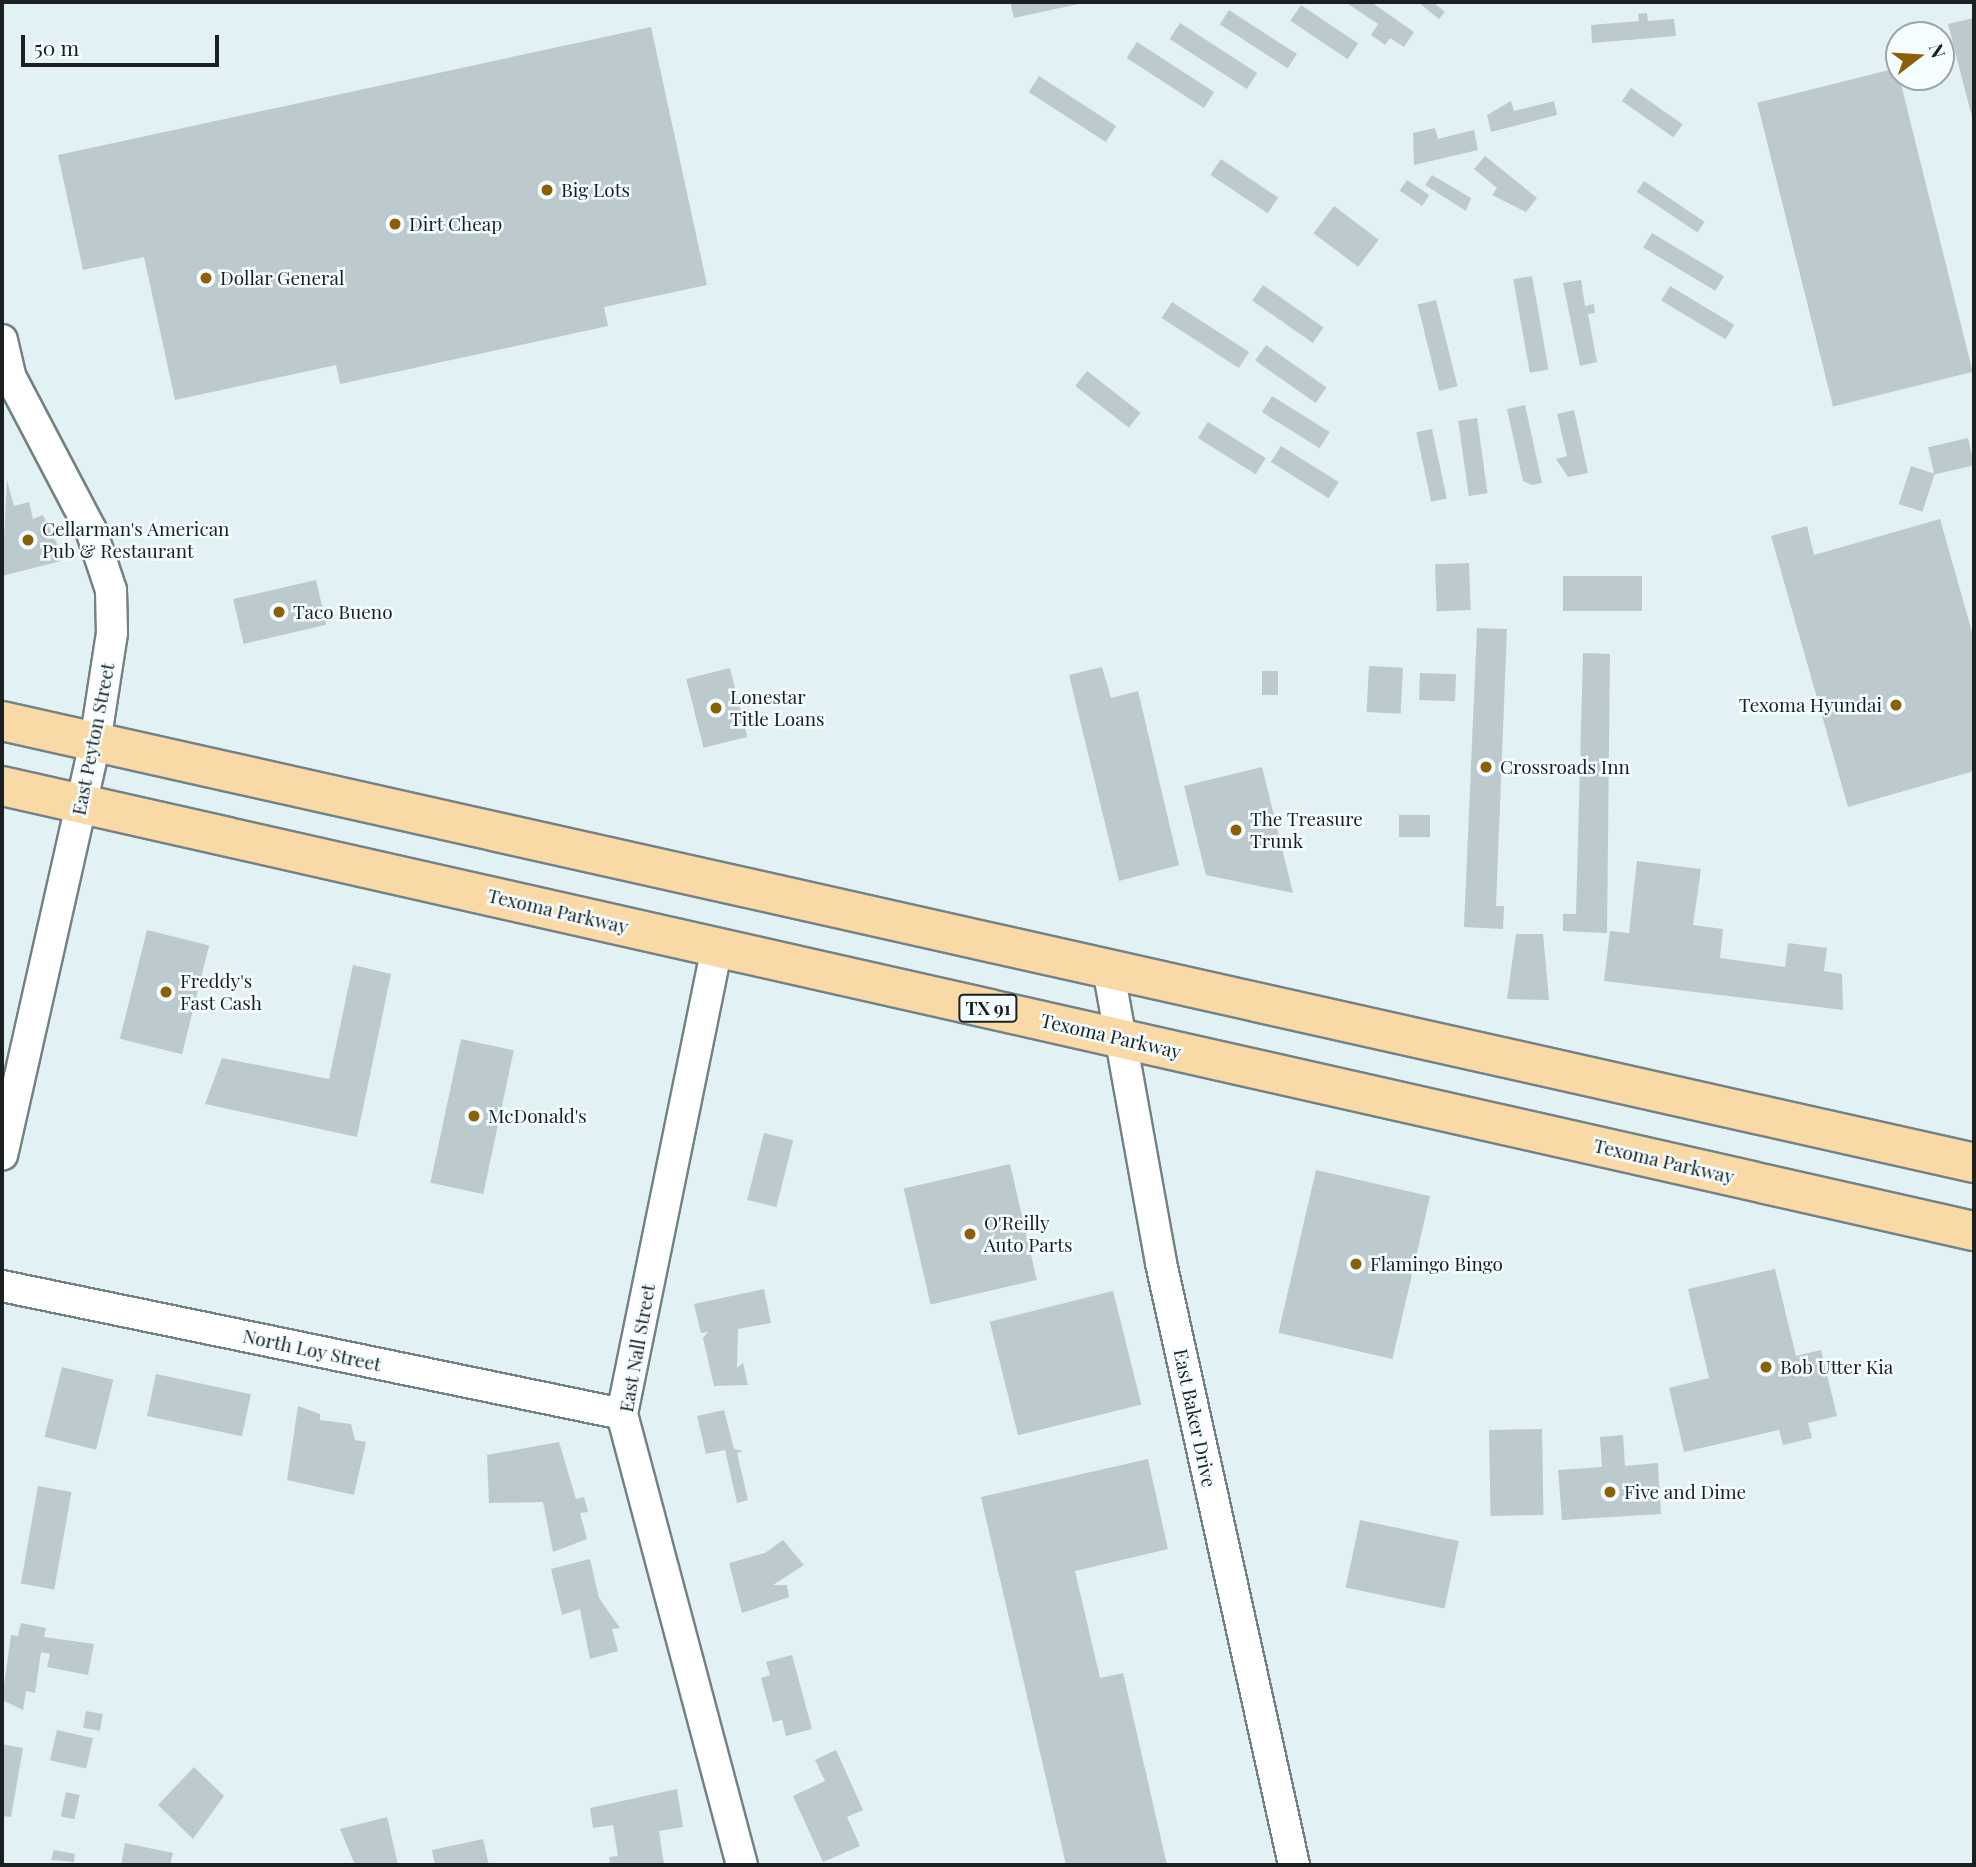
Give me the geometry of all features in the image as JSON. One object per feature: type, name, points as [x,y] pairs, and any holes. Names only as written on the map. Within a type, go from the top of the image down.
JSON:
[{"type":"main road","points":[[2,721],[1974,1163]]},
{"type":"main road","name":"Texoma Parkway","points":[[2,786],[1974,1231]]},
{"type":"street","name":"East Peyton Street","points":[[2,340],[10,376],[91,530],[111,590],[113,633],[95,743],[2,1155]]},
{"type":"street","name":"East Nall Street","points":[[717,947],[622,1414],[742,1865]]},
{"type":"street","name":"East Baker Drive","points":[[1108,968],[1117,1037],[1294,1865]]},
{"type":"street","name":"North Loy Street","points":[[2,1286],[622,1414]]},
{"type":"building","points":[[1010,2],[1083,2],[1083,3],[1014,18]]},
{"type":"building","points":[[1345,2],[1371,2],[1414,32],[1404,47],[1390,38],[1385,45],[1371,35],[1378,24]]},
{"type":"building","points":[[1418,2],[1433,2],[1445,12],[1439,19]]},
{"type":"building","points":[[1301,5],[1358,44],[1348,59],[1290,21]]},
{"type":"building","points":[[1229,10],[1297,54],[1288,68],[1220,24]]},
{"type":"building","points":[[1647,13],[1648,21],[1674,19],[1676,36],[1592,43],[1591,25],[1639,21],[1638,14]]},
{"type":"building","points":[[1974,18],[1973,121],[1955,51],[1955,22]]},
{"type":"building","points":[[1180,23],[1257,73],[1247,89],[1170,39]]},
{"type":"building","points":[[651,27],[707,285],[604,307],[608,326],[340,384],[336,365],[175,400],[144,257],[83,270],[58,155]]},
{"type":"building","points":[[1137,42],[1214,92],[1204,108],[1127,58]]},
{"type":"building","points":[[1885,71],[1885,91],[1903,91],[1973,372],[1833,407],[1757,103]]},
{"type":"building","points":[[1039,76],[1116,126],[1106,142],[1029,92]]},
{"type":"building","points":[[1631,88],[1683,124],[1673,137],[1622,101]]},
{"type":"building","points":[[1511,101],[1514,111],[1554,101],[1557,115],[1491,132],[1487,115]]},
{"type":"building","points":[[1435,128],[1438,139],[1474,130],[1478,150],[1414,165],[1413,133]]},
{"type":"building","points":[[1485,156],[1537,198],[1526,212],[1492,195],[1497,188],[1474,169]]},
{"type":"building","points":[[1221,159],[1278,198],[1268,213],[1210,175]]},
{"type":"building","points":[[1432,175],[1471,198],[1466,211],[1425,185]]},
{"type":"building","points":[[1407,180],[1429,195],[1422,206],[1400,191]]},
{"type":"building","points":[[1644,181],[1705,222],[1697,233],[1637,192]]},
{"type":"building","points":[[1334,206],[1379,240],[1358,267],[1314,233]]},
{"type":"building","points":[[1652,233],[1724,276],[1715,291],[1643,248]]},
{"type":"building","points":[[1532,276],[1548,370],[1530,373],[1513,279]]},
{"type":"building","points":[[1581,280],[1585,306],[1594,304],[1595,313],[1588,314],[1597,362],[1580,366],[1563,283]]},
{"type":"building","points":[[1263,285],[1324,327],[1313,343],[1252,301]]},
{"type":"building","points":[[1670,286],[1734,325],[1726,339],[1661,301]]},
{"type":"building","points":[[1436,300],[1458,386],[1439,391],[1418,305]]},
{"type":"building","points":[[1172,302],[1249,352],[1239,368],[1162,318]]},
{"type":"building","points":[[1266,345],[1327,387],[1316,403],[1255,361]]},
{"type":"building","points":[[1087,371],[1141,413],[1129,428],[1075,386]]},
{"type":"building","points":[[1272,396],[1330,432],[1320,448],[1262,412]]},
{"type":"building","points":[[1525,405],[1542,483],[1532,485],[1523,481],[1507,409]]},
{"type":"building","points":[[1574,410],[1588,473],[1568,477],[1556,459],[1567,456],[1557,414]]},
{"type":"building","points":[[1477,418],[1488,493],[1469,496],[1458,421]]},
{"type":"building","points":[[1208,422],[1266,458],[1256,474],[1198,438]]},
{"type":"building","points":[[1432,429],[1447,498],[1431,502],[1416,432]]},
{"type":"building","points":[[1968,438],[1974,465],[1934,475],[1928,447]]},
{"type":"building","points":[[1281,446],[1339,482],[1329,498],[1271,462]]},
{"type":"building","points":[[1911,466],[1935,474],[1922,512],[1899,504]]},
{"type":"building","name":"Cellarman's American Pub & Restaurant","points":[[7,480],[14,506],[29,502],[33,519],[43,515],[65,560],[2,576]]},
{"type":"building","name":"Texoma Hyundai","points":[[1940,519],[1974,639],[1974,771],[1848,807],[1771,536],[1807,526],[1814,555]]},
{"type":"building","points":[[1469,563],[1471,610],[1437,611],[1435,564]]},
{"type":"building","points":[[1563,576],[1642,576],[1642,611],[1563,611]]},
{"type":"building","name":"Taco Bueno","points":[[316,580],[326,625],[244,644],[233,599]]},
{"type":"building","name":"Crossroads Inn","points":[[1477,628],[1507,629],[1496,906],[1504,906],[1503,929],[1464,927]]},
{"type":"building","name":"Crossroads Inn","points":[[1583,653],[1610,654],[1607,933],[1563,931],[1563,914],[1576,914]]},
{"type":"building","points":[[1369,666],[1403,668],[1401,714],[1367,712]]},
{"type":"building","points":[[1102,667],[1111,698],[1138,691],[1179,865],[1119,881],[1069,675]]},
{"type":"building","name":"Lonestar Title Loans","points":[[730,668],[747,737],[704,748],[686,679]]},
{"type":"building","points":[[1262,671],[1278,671],[1278,695],[1262,695]]},
{"type":"building","points":[[1420,673],[1456,674],[1455,701],[1419,700]]},
{"type":"building","name":"The Treasure Trunk","points":[[1262,767],[1293,893],[1206,875],[1184,786]]},
{"type":"building","points":[[1399,815],[1430,815],[1430,837],[1399,837]]},
{"type":"building","points":[[1637,861],[1701,869],[1693,925],[1723,929],[1720,958],[1785,967],[1788,943],[1827,948],[1824,971],[1842,974],[1843,1010],[1604,981],[1610,931],[1629,933]]},
{"type":"building","name":"Freddy's Fast Cash","points":[[147,930],[209,945],[182,1054],[120,1039]]},
{"type":"building","points":[[1516,934],[1543,934],[1549,1000],[1507,999]]},
{"type":"building","points":[[353,965],[391,974],[357,1137],[205,1104],[222,1058],[329,1079]]},
{"type":"building","name":"McDonald's","points":[[461,1039],[514,1050],[483,1194],[430,1183]]},
{"type":"building","points":[[764,1133],[793,1140],[776,1207],[747,1200]]},
{"type":"building","name":"O'Reilly Auto Parts","points":[[1010,1164],[1037,1280],[931,1304],[904,1189]]},
{"type":"building","name":"Flamingo Bingo","points":[[1316,1170],[1430,1196],[1392,1359],[1278,1333]]},
{"type":"building","name":"Bob Utter Kia","points":[[1775,1269],[1796,1356],[1821,1350],[1837,1416],[1808,1423],[1812,1438],[1783,1445],[1779,1430],[1684,1452],[1669,1388],[1709,1378],[1688,1289]]},
{"type":"building","points":[[764,1289],[771,1323],[738,1329],[737,1368],[743,1363],[748,1385],[714,1386],[703,1338],[708,1332],[701,1333],[694,1304]]},
{"type":"building","points":[[1113,1291],[1141,1405],[1018,1435],[990,1322]]},
{"type":"building","points":[[62,1367],[113,1380],[96,1450],[45,1437]]},
{"type":"building","points":[[156,1374],[251,1394],[242,1436],[147,1416]]},
{"type":"building","points":[[298,1406],[320,1414],[320,1420],[351,1424],[355,1440],[366,1442],[354,1495],[287,1480]]},
{"type":"building","points":[[724,1410],[734,1449],[743,1451],[737,1453],[748,1500],[737,1503],[725,1450],[706,1454],[697,1416]]},
{"type":"building","points":[[1542,1429],[1544,1515],[1491,1516],[1489,1430]]},
{"type":"building","name":"Five and Dime","points":[[1623,1435],[1625,1466],[1658,1463],[1661,1514],[1562,1520],[1558,1470],[1602,1467],[1600,1437]]},
{"type":"building","points":[[559,1442],[576,1499],[584,1497],[588,1512],[580,1513],[587,1539],[553,1552],[543,1502],[489,1503],[487,1455]]},
{"type":"building","points":[[1148,1459],[1168,1549],[1075,1571],[1100,1678],[1123,1673],[1167,1865],[1066,1865],[981,1497]]},
{"type":"building","points":[[38,1486],[71,1492],[54,1589],[21,1583]]},
{"type":"building","points":[[1360,1520],[1459,1541],[1444,1608],[1346,1587]]},
{"type":"building","points":[[783,1540],[804,1565],[773,1585],[787,1585],[789,1597],[742,1613],[729,1563],[765,1553]]},
{"type":"building","points":[[590,1559],[599,1598],[620,1628],[612,1629],[618,1651],[590,1659],[580,1609],[562,1615],[551,1569]]},
{"type":"building","points":[[21,1623],[46,1628],[44,1637],[94,1644],[88,1675],[47,1667],[50,1654],[41,1652],[35,1693],[26,1691],[23,1710],[2,1700],[11,1635],[18,1636]]},
{"type":"building","points":[[792,1655],[812,1729],[786,1736],[782,1720],[773,1722],[761,1678],[770,1675],[766,1662]]},
{"type":"building","points":[[86,1711],[103,1714],[100,1731],[83,1728]]},
{"type":"building","points":[[57,1730],[93,1738],[86,1769],[50,1760]]},
{"type":"building","points":[[2,1744],[23,1748],[11,1817],[2,1816]]},
{"type":"building","points":[[836,1750],[863,1810],[847,1817],[860,1846],[823,1862],[793,1796],[825,1781],[815,1760]]},
{"type":"building","points":[[194,1767],[224,1796],[193,1839],[158,1805]]},
{"type":"building","points":[[677,1789],[683,1827],[659,1831],[664,1865],[610,1865],[609,1857],[618,1856],[613,1825],[593,1828],[590,1808]]},
{"type":"building","points":[[66,1792],[80,1795],[74,1819],[61,1816]]},
{"type":"building","points":[[387,1817],[398,1865],[355,1865],[340,1829]]},
{"type":"building","points":[[483,1839],[489,1865],[435,1865],[432,1850]]},
{"type":"building","points":[[125,1843],[173,1853],[170,1865],[121,1865]]},
{"type":"building","points":[[54,1850],[75,1854],[74,1862],[51,1860]]},
{"type":"place","name":"Big Lots","points":[[547,190]]},
{"type":"place","name":"Dirt Cheap","points":[[395,224]]},
{"type":"place","name":"Dollar General","points":[[206,278]]},
{"type":"place","name":"Cellarman's American Pub & Restaurant","points":[[28,540]]},
{"type":"place","name":"Taco Bueno","points":[[279,612]]},
{"type":"place","name":"Texoma Hyundai","points":[[1896,705]]},
{"type":"place","name":"Lonestar Title Loans","points":[[716,708]]},
{"type":"place","name":"Crossroads Inn","points":[[1486,767]]},
{"type":"place","name":"The Treasure Trunk","points":[[1236,830]]},
{"type":"place","name":"Freddy's Fast Cash","points":[[166,992]]},
{"type":"place","name":"McDonald's","points":[[474,1116]]},
{"type":"place","name":"O'Reilly Auto Parts","points":[[970,1234]]},
{"type":"place","name":"Flamingo Bingo","points":[[1356,1264]]},
{"type":"place","name":"Bob Utter Kia","points":[[1766,1367]]},
{"type":"place","name":"Five and Dime","points":[[1610,1492]]}]
